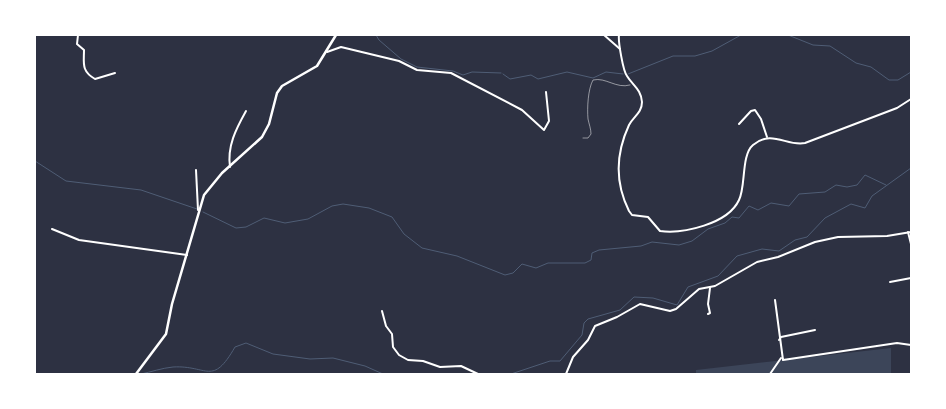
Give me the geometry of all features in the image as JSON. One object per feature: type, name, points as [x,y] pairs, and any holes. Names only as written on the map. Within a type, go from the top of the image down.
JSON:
[{"type":"main road","points":[[136,374],[166,334],[172,304],[186,255],[209,187],[264,134],[277,93],[282,86],[310,71],[322,61],[336,35]]},
{"type":"street","points":[[78,35],[77,44],[84,50],[83,65],[86,72],[97,79],[115,73]]},
{"type":"street","points":[[604,35],[622,51]]},
{"type":"street","points":[[618,35],[625,73],[640,90],[641,107],[629,126],[624,140],[617,176],[632,215],[648,217],[660,231],[700,228],[732,208],[740,198],[749,150],[753,145],[767,138],[787,140],[797,144],[804,143],[897,108],[911,99]]},
{"type":"street","points":[[327,52],[341,47],[399,61],[418,70],[451,73],[522,110],[544,130],[549,121],[546,92]]},
{"type":"street","points":[[739,124],[751,110],[756,110],[767,138]]},
{"type":"street","points":[[230,167],[228,156],[234,134],[246,111]]},
{"type":"street","points":[[196,170],[199,212]]},
{"type":"street","points":[[52,229],[79,240],[186,255]]},
{"type":"street","points":[[566,374],[573,357],[588,340],[595,326],[617,317],[640,304],[672,311],[699,290],[710,288],[757,262],[778,257],[815,242],[838,237],[886,236],[910,232],[911,244]]},
{"type":"street","points":[[890,282],[911,278]]},
{"type":"street","points":[[708,314],[710,312],[708,304],[710,288]]},
{"type":"street","points":[[770,374],[781,358],[775,300]]},
{"type":"street","points":[[382,310],[386,326],[392,334],[394,347],[404,359],[423,360],[450,368],[461,366],[478,374]]},
{"type":"street","points":[[779,340],[781,337],[815,330]]},
{"type":"street","points":[[781,358],[784,360],[897,343],[911,345]]},
{"type":"path","points":[[583,138],[588,138],[591,134],[588,115],[590,101],[587,92],[592,80],[602,80],[620,87],[634,84]]},
{"type":"shaded area","points":[[891,348],[891,374],[696,374],[696,370]]},
{"type":"waterway","points":[[376,35],[379,40],[401,59],[417,67],[453,71],[463,75],[472,72],[501,73]]},
{"type":"waterway","points":[[628,74],[673,56],[695,56],[712,51],[741,35]]},
{"type":"waterway","points":[[788,35],[813,45],[830,46],[856,63],[871,67],[889,80],[898,80],[911,72]]},
{"type":"waterway","points":[[503,74],[510,79],[531,75],[538,79],[567,72],[593,78],[606,72],[623,74]]},
{"type":"waterway","points":[[35,161],[66,181],[141,190],[197,209]]},
{"type":"waterway","points":[[511,374],[550,361],[560,361],[582,335],[584,323],[588,319],[620,310],[634,297],[653,298],[677,305],[688,287],[718,276],[737,256],[762,249],[779,251],[795,240],[807,237],[825,218],[851,204],[865,208],[872,196],[911,168]]},
{"type":"waterway","points":[[203,212],[236,228],[246,227],[264,218],[285,223],[308,219],[332,206],[343,204],[369,208],[392,217],[404,234],[422,248],[457,256],[505,275],[513,273],[522,264],[536,268],[548,263],[585,263],[591,260],[592,253],[599,250],[641,246],[652,242],[679,245],[692,241],[708,229],[725,223],[732,217],[739,218],[749,206],[758,210],[771,203],[789,206],[799,194],[825,192],[836,185],[847,187],[857,185],[865,175],[886,185]]},
{"type":"waterway","points":[[141,374],[173,367],[215,370],[221,367],[235,347],[246,343],[273,354],[310,359],[333,358],[365,366],[383,374]]}]
